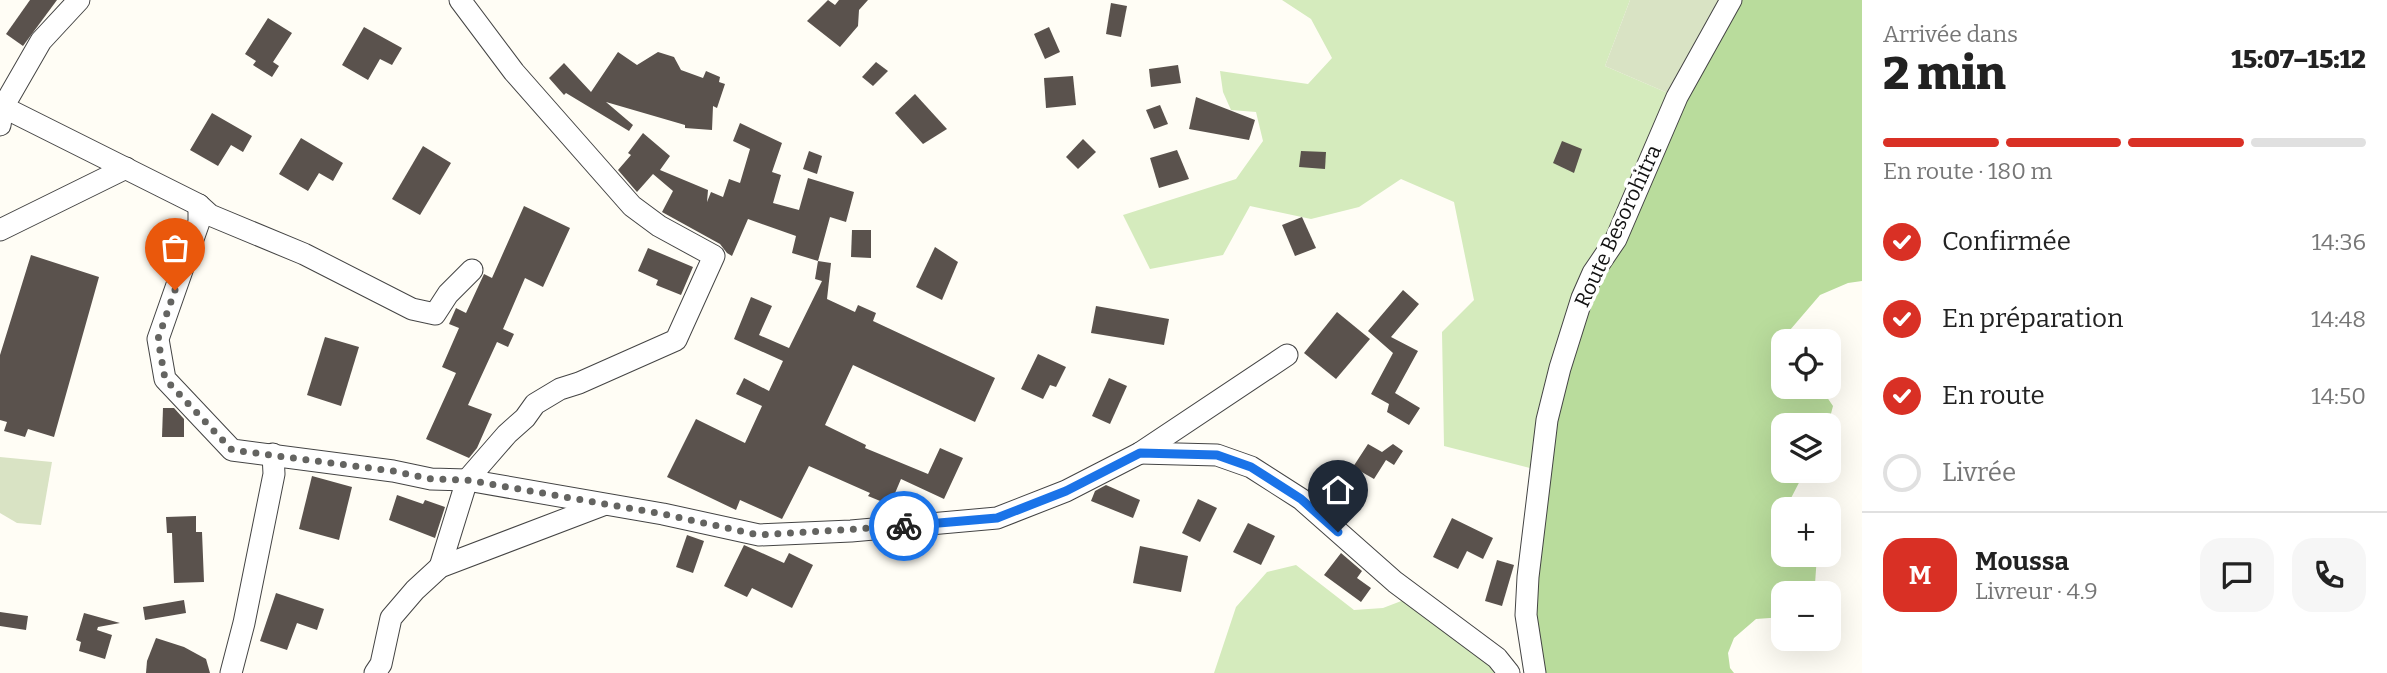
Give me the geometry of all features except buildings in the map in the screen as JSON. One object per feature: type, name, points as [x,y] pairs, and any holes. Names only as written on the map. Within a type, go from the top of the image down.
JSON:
[{"type":"street","points":[[79,0],[41,41],[1,116],[126,168],[198,205],[210,215],[304,254],[412,309],[435,314],[448,294],[472,270]]},
{"type":"street","points":[[440,567],[467,480],[507,434],[525,418],[535,404],[560,389],[676,340],[714,256],[659,226],[632,206],[514,72],[460,0]]},
{"type":"street","name":"Route Besorohitra","points":[[1535,673],[1525,615],[1528,577],[1547,420],[1560,368],[1593,273],[1616,239],[1677,97],[1731,0]]},
{"type":"street","points":[[0,230],[126,168]]},
{"type":"street","points":[[198,205],[199,222],[158,339],[165,379],[232,450],[431,479],[467,480],[663,514],[759,535],[851,531],[997,518],[1066,491],[1140,453],[1287,355]]},
{"type":"street","points":[[1140,453],[1217,455],[1251,467],[1301,499],[1395,582],[1497,658],[1509,673]]},
{"type":"street","points":[[231,673],[244,623],[274,474],[273,454]]},
{"type":"street","points":[[376,673],[381,664],[391,618],[440,567],[603,505]]},
{"type":"green space","points":[[1282,0],[1630,0],[1605,66],[1677,97],[1542,471],[1444,446],[1442,332],[1474,300],[1454,202],[1401,179],[1359,207],[1311,219],[1250,206],[1223,255],[1150,269],[1123,215],[1236,179],[1263,141],[1256,112],[1231,110],[1223,92],[1220,71],[1308,84],[1332,58],[1311,19]]},
{"type":"green space","points":[[1630,0],[1731,0],[1677,97],[1605,66]]},
{"type":"green space","points":[[1732,0],[1862,0],[1862,281],[1848,283],[1820,295],[1791,329],[1771,329],[1771,399],[1828,399],[1833,406],[1831,413],[1771,413],[1771,483],[1799,483],[1792,497],[1771,497],[1771,567],[1816,567],[1815,581],[1771,581],[1771,618],[1756,619],[1734,638],[1728,653],[1730,668],[1734,673],[1546,673],[1534,619],[1559,371]]},
{"type":"green space","points":[[0,457],[52,462],[41,525],[17,523],[0,513]]},
{"type":"green space","points":[[1296,565],[1354,610],[1383,608],[1417,595],[1501,673],[1214,673],[1236,607],[1267,572]]},
{"type":"way so far","points":[[175,290],[158,339],[165,379],[232,450],[393,471],[431,479],[467,480],[663,514],[759,535],[904,526]]},
{"type":"route","points":[[904,526],[997,518],[1066,491],[1140,453],[1217,455],[1251,467],[1301,499],[1338,532]]}]
